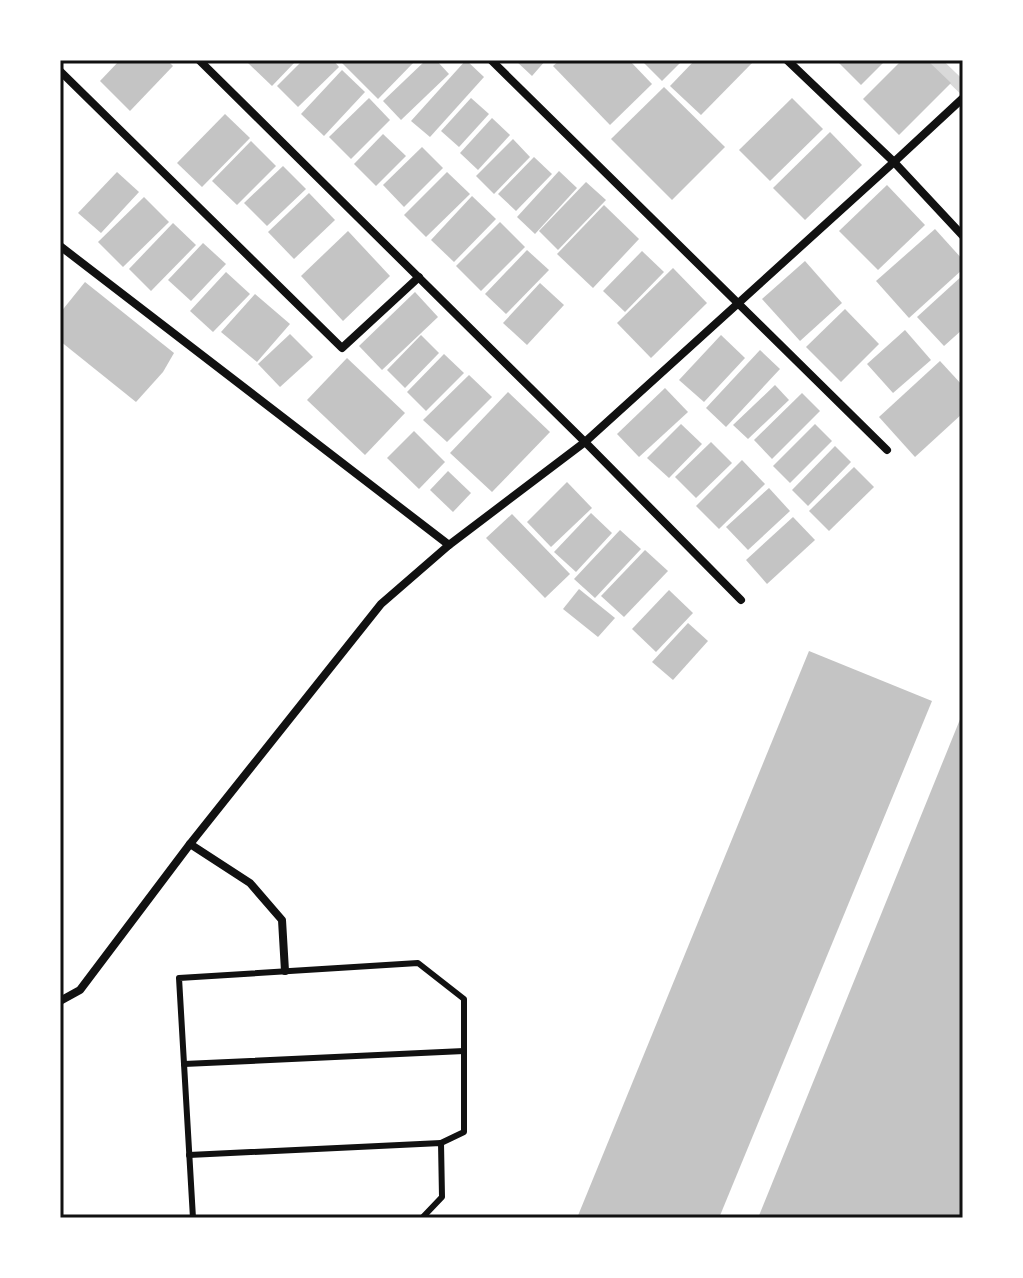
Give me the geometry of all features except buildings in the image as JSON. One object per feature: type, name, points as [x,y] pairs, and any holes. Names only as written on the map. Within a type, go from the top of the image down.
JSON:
[{"type":"street","points":[[199,60],[741,600]]},
{"type":"street","points":[[491,60],[887,450]]},
{"type":"street","points":[[787,60],[894,162],[963,236]]},
{"type":"street","points":[[60,71],[342,348],[419,277]]},
{"type":"street","points":[[60,1001],[80,990],[190,844],[381,604],[449,545],[585,442],[963,98]]},
{"type":"street","points":[[60,246],[449,545]]},
{"type":"street","points":[[190,844],[250,883],[282,920],[285,971]]},
{"type":"lane","points":[[189,1155],[441,1143],[464,1132],[464,999],[418,963],[179,978],[189,1155],[193,1218]]},
{"type":"lane","points":[[184,1064],[464,1051]]},
{"type":"lane","points":[[422,1218],[442,1197],[441,1143]]},
{"type":"waterway","points":[[934,60],[963,88]]}]
